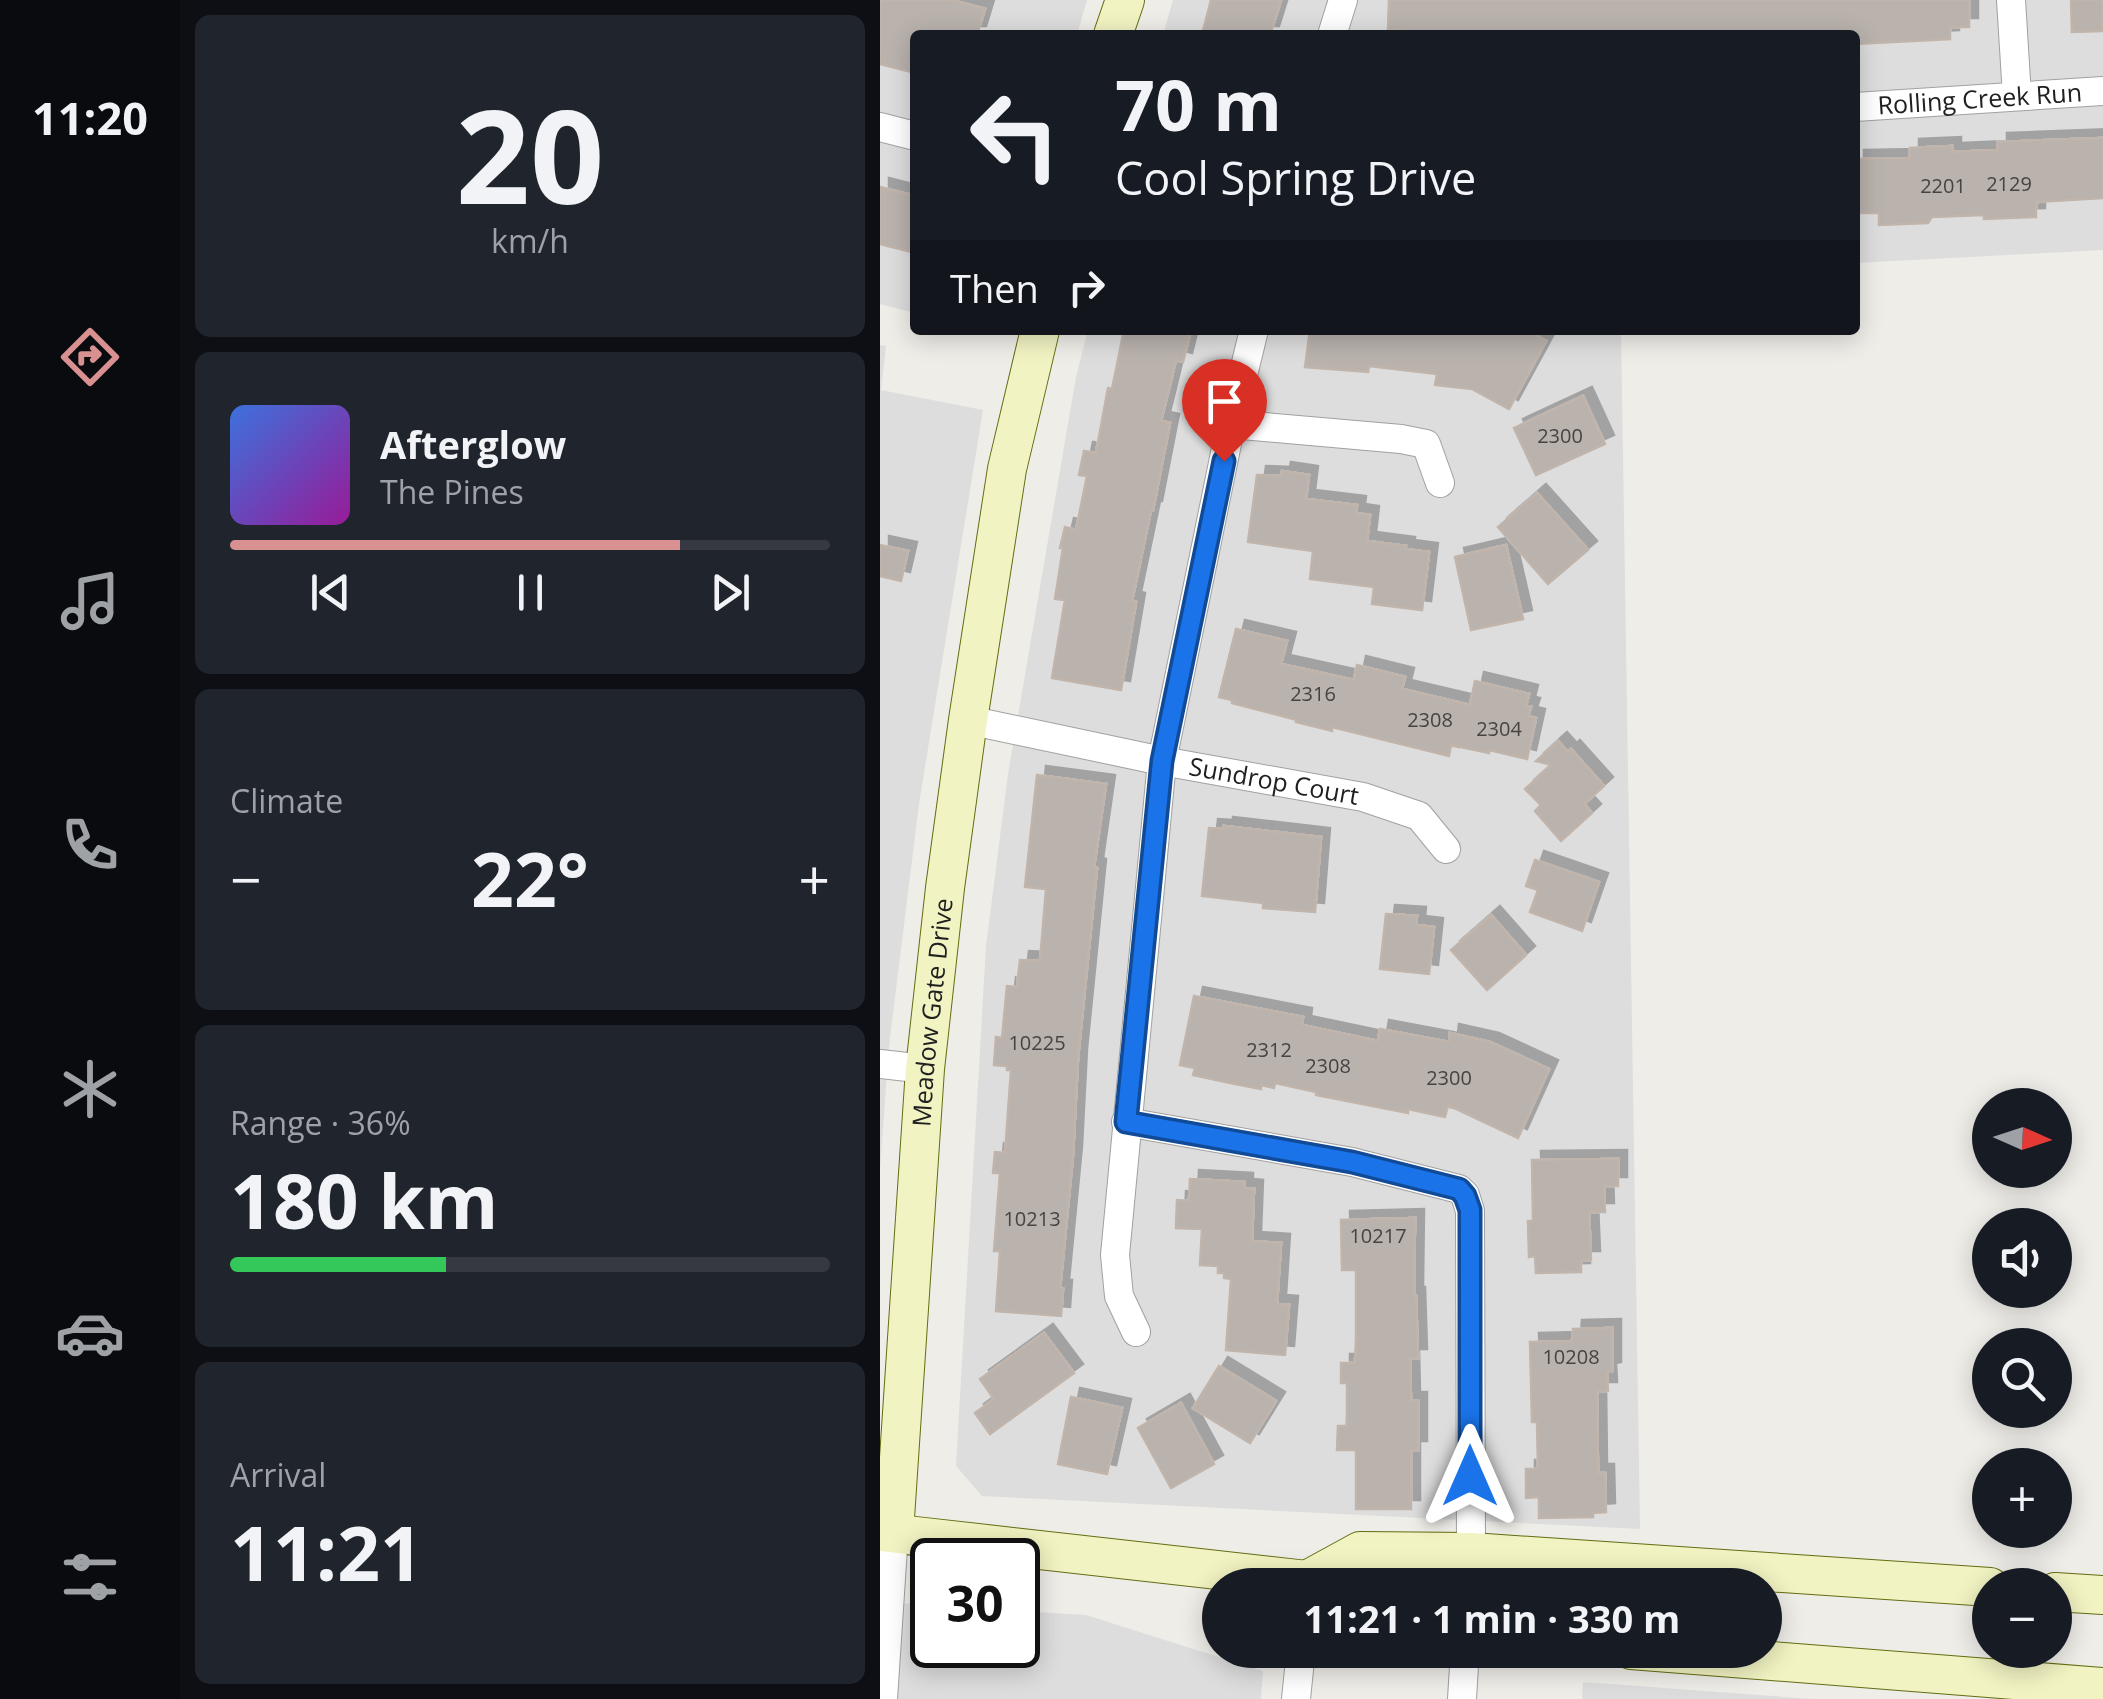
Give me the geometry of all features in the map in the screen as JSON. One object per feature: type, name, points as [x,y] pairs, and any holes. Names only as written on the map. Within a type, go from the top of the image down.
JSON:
[{"type":"main road","points":[[1115,30],[1124,0]]},
{"type":"main road","name":"Meadow Gate Drive","points":[[887,1532],[925,1068],[943,906],[1007,468],[1039,335]]},
{"type":"main road","points":[[887,1532],[1202,1570]]},
{"type":"main road","points":[[1333,1568],[1360,1551],[1470,1552],[1972,1586]]},
{"type":"main road","points":[[2072,1593],[2103,1595]]},
{"type":"main road","points":[[1782,1662],[2103,1687]]},
{"type":"street","points":[[1333,30],[1342,0]]},
{"type":"street","points":[[2011,0],[2017,96]]},
{"type":"street","name":"Rolling Creek Run","points":[[1860,107],[2103,91]]},
{"type":"street","points":[[880,127],[910,135]]},
{"type":"street","points":[[1136,1332],[1118,1296],[1114,1255],[1162,761],[1253,335]]},
{"type":"street","points":[[1232,424],[1426,444],[1440,483]]},
{"type":"street","name":"Sundrop Court","points":[[968,720],[1162,761],[1363,797],[1419,816],[1446,849]]},
{"type":"street","points":[[880,1064],[925,1068]]},
{"type":"street","points":[[1126,1122],[1352,1162],[1459,1189],[1465,1196],[1470,1210],[1470,1552]]},
{"type":"street","name":"Meadow Gate Drive","points":[[883,1699],[887,1532]]},
{"type":"street","points":[[1296,1699],[1299,1668]]},
{"type":"street","points":[[1462,1699],[1464,1668]]},
{"type":"shaded area","points":[[880,0],[1087,0],[1078,30],[910,30],[910,312],[880,304]]},
{"type":"shaded area","points":[[1173,0],[2103,0],[2103,250],[1860,263],[1860,30],[1164,30]]},
{"type":"shaded area","points":[[1087,335],[1621,335],[1640,1529],[982,1496],[956,1466],[986,946],[1008,774],[1076,377]]},
{"type":"shaded area","points":[[880,345],[886,346],[881,390],[983,410],[919,804],[889,1046],[880,1170]]},
{"type":"shaded area","points":[[880,1602],[910,1604],[910,1668],[1040,1668],[1040,1612],[1086,1615],[1202,1652],[1202,1668],[1263,1671],[1261,1699],[880,1699]]},
{"type":"shaded area","points":[[1583,1682],[1813,1699],[1582,1699]]},
{"type":"building","points":[[880,0],[951,0],[985,9],[979,30],[910,30],[910,72],[880,64]]},
{"type":"building","points":[[1211,0],[1281,0],[1272,30],[1203,30]]},
{"type":"building","points":[[1389,0],[1969,0],[1969,27],[1950,27],[1950,39],[1860,44],[1860,30],[1388,30]]},
{"type":"building","points":[[2071,0],[2103,0],[2102,31],[2072,32]]},
{"type":"building","points":[[2103,138],[2103,198],[2036,202],[2036,217],[1932,217],[1928,223],[1879,225],[1879,213],[1860,213],[1860,159],[1910,158],[1910,148],[1952,146],[1952,152],[1998,150],[1998,142]]},
{"type":"building","points":[[880,187],[910,195],[910,252],[880,244]]},
{"type":"building","points":[[1123,335],[1190,335],[1183,362],[1176,360],[1161,421],[1170,423],[1132,601],[1136,602],[1121,690],[1052,678],[1065,600],[1055,599],[1060,548],[1065,527],[1076,530],[1087,476],[1079,475],[1084,451],[1096,453],[1108,388],[1112,389]]},
{"type":"building","points":[[1309,335],[1535,335],[1546,341],[1509,409],[1472,389],[1435,385],[1437,374],[1369,366],[1368,372],[1305,367]]},
{"type":"building","points":[[1583,396],[1605,444],[1536,475],[1514,428]]},
{"type":"building","points":[[1282,471],[1309,475],[1306,499],[1357,505],[1356,513],[1370,515],[1367,541],[1429,552],[1422,610],[1372,604],[1374,587],[1310,579],[1313,551],[1248,542],[1257,475],[1281,476]]},
{"type":"building","points":[[1537,493],[1588,550],[1548,584],[1498,527]]},
{"type":"building","points":[[880,545],[908,551],[901,581],[880,576]]},
{"type":"building","points":[[1506,545],[1523,619],[1471,630],[1455,557]]},
{"type":"building","points":[[1236,629],[1287,641],[1281,664],[1354,680],[1357,665],[1405,677],[1402,689],[1470,705],[1475,681],[1529,694],[1528,716],[1536,718],[1527,759],[1451,745],[1449,756],[1332,727],[1332,731],[1232,703],[1219,697]]},
{"type":"building","points":[[1558,741],[1568,752],[1571,749],[1604,786],[1584,804],[1592,813],[1561,841],[1535,811],[1541,805],[1525,789],[1552,765],[1536,761]]},
{"type":"building","points":[[1037,775],[1106,784],[1094,867],[1097,868],[1078,1058],[1061,1316],[996,1311],[1000,1251],[994,1251],[1000,1173],[993,1173],[995,1152],[1005,1153],[1011,1070],[994,1065],[996,1037],[1002,1038],[1007,986],[1017,987],[1020,960],[1040,961],[1046,889],[1025,887]]},
{"type":"building","points":[[1224,826],[1321,837],[1315,912],[1263,908],[1263,903],[1202,896],[1209,828]]},
{"type":"building","points":[[1535,860],[1599,882],[1582,931],[1530,912],[1538,890],[1526,886]]},
{"type":"building","points":[[1386,914],[1417,916],[1416,925],[1434,927],[1429,974],[1380,969]]},
{"type":"building","points":[[1491,915],[1526,955],[1487,990],[1451,950]]},
{"type":"building","points":[[1194,996],[1303,1017],[1302,1025],[1378,1041],[1380,1029],[1449,1042],[1450,1033],[1490,1042],[1549,1069],[1518,1138],[1448,1105],[1445,1117],[1316,1095],[1275,1083],[1274,1088],[1261,1085],[1261,1089],[1235,1084],[1193,1075],[1195,1068],[1180,1065]]},
{"type":"building","points":[[1618,1159],[1618,1186],[1604,1186],[1605,1212],[1589,1212],[1591,1260],[1581,1260],[1581,1272],[1536,1273],[1535,1256],[1529,1257],[1532,1160]]},
{"type":"building","points":[[1190,1179],[1244,1182],[1244,1188],[1254,1189],[1252,1241],[1281,1243],[1277,1304],[1289,1305],[1285,1355],[1226,1350],[1231,1279],[1218,1273],[1218,1266],[1200,1265],[1202,1229],[1176,1228],[1177,1200],[1189,1201]]},
{"type":"building","points":[[1415,1218],[1418,1358],[1410,1358],[1411,1401],[1418,1401],[1418,1450],[1411,1450],[1411,1509],[1356,1509],[1356,1450],[1337,1450],[1338,1426],[1347,1426],[1347,1383],[1341,1383],[1341,1363],[1355,1363],[1356,1339],[1356,1270],[1342,1270],[1341,1220]]},
{"type":"building","points":[[1612,1328],[1608,1391],[1597,1391],[1598,1473],[1605,1473],[1606,1512],[1593,1513],[1593,1517],[1539,1518],[1539,1497],[1526,1498],[1526,1469],[1538,1469],[1537,1422],[1532,1422],[1530,1342],[1572,1341],[1573,1329]]},
{"type":"building","points":[[1044,1333],[1074,1373],[990,1434],[975,1413],[994,1399],[980,1379]]},
{"type":"building","points":[[1219,1366],[1276,1401],[1250,1443],[1193,1408]]},
{"type":"building","points":[[1071,1397],[1122,1408],[1107,1474],[1058,1464]]},
{"type":"building","points":[[1181,1403],[1214,1464],[1171,1488],[1138,1428]]},
{"type":"route","points":[[1224,461],[1162,761],[1126,1122],[1352,1162],[1459,1189],[1470,1210],[1470,1476]]}]
